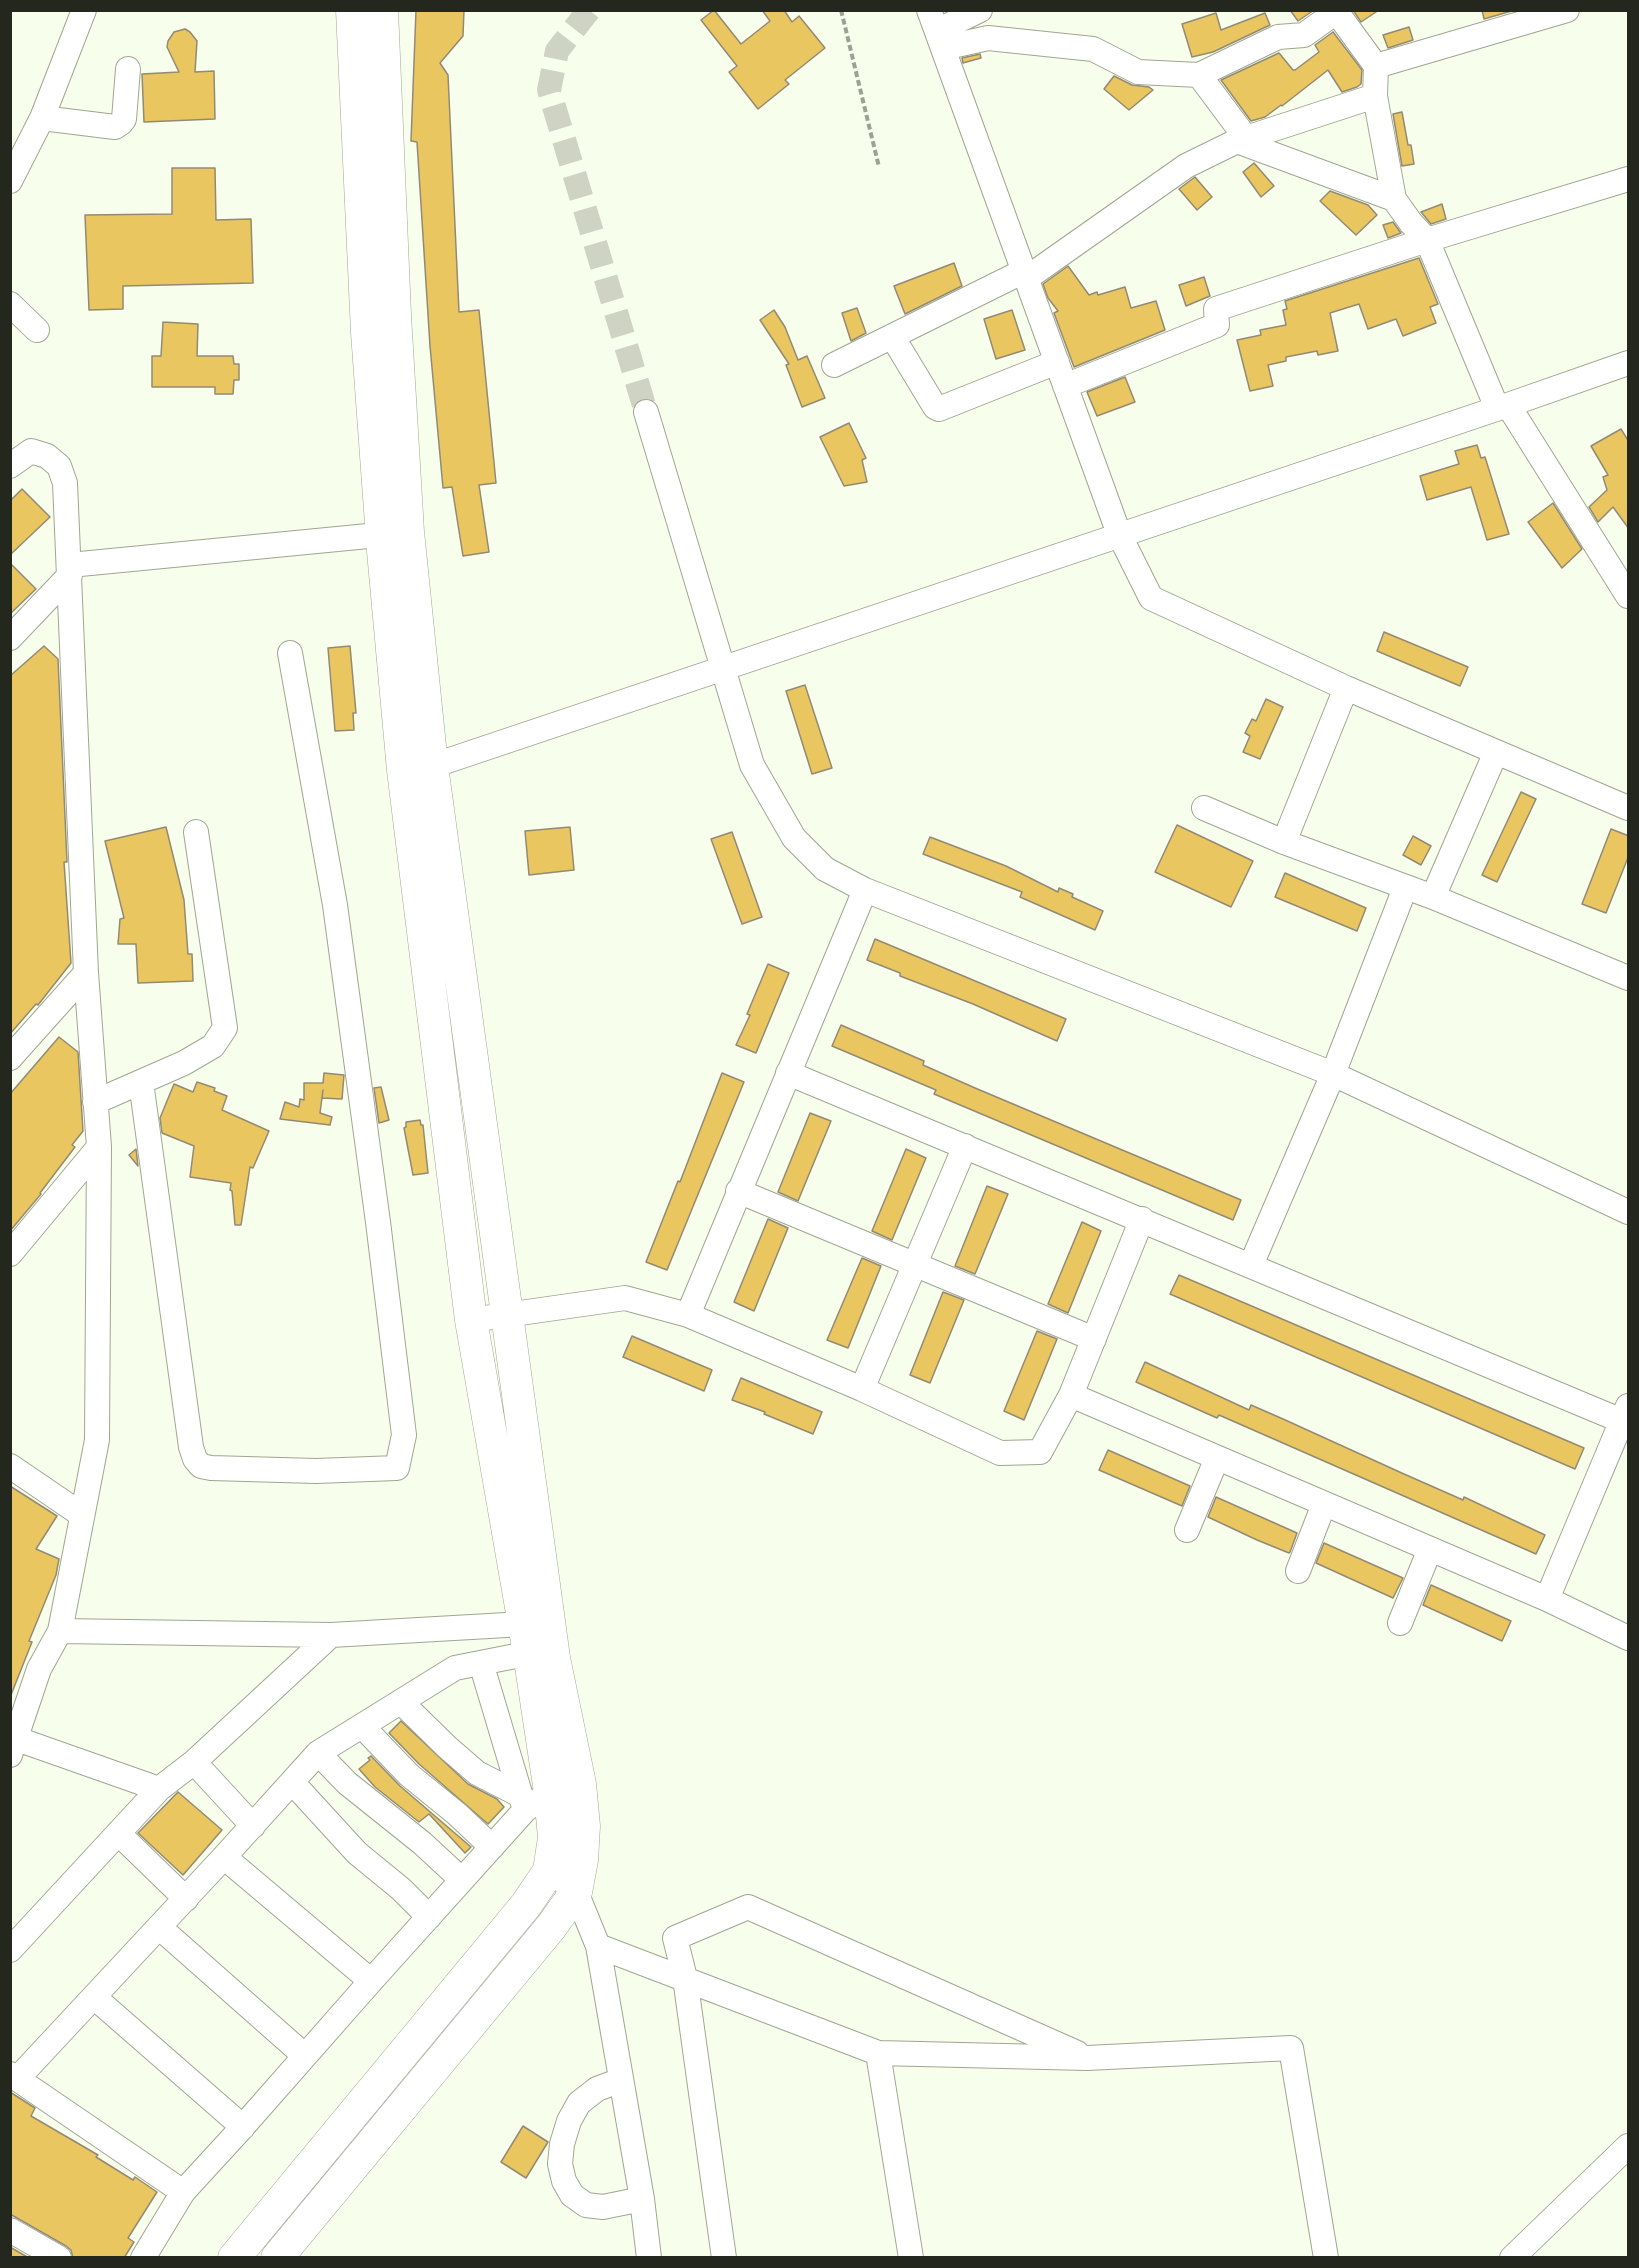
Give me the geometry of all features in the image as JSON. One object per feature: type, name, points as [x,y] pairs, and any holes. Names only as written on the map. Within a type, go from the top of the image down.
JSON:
[{"type":"main road","points":[[277,2258],[551,1927],[576,1892],[582,1860],[583,1837],[580,1784],[535,1642],[471,1320],[395,533],[367,332],[352,10]]},
{"type":"main road","points":[[382,10],[394,303],[395,533]]},
{"type":"main road","points":[[234,2258],[526,1905],[549,1871],[554,1838],[531,1799],[535,1642],[506,1314],[418,768]]},
{"type":"street","points":[[10,181],[42,118],[84,10]]},
{"type":"street","points":[[936,30],[980,10]]},
{"type":"street","points":[[1376,66],[1567,10]]},
{"type":"street","points":[[936,30],[1093,49],[1137,72],[1200,75],[1278,37],[1304,35],[1336,11],[1376,66],[1375,96],[1394,199],[1411,223],[1427,240],[1503,407],[1629,596]]},
{"type":"street","points":[[936,30],[1119,534],[1150,598],[1346,688],[1629,808]]},
{"type":"street","points":[[42,118],[115,127],[124,119],[128,69]]},
{"type":"street","points":[[1200,75],[1241,140],[1394,199]]},
{"type":"street","points":[[834,365],[1026,275],[1186,166],[1241,140],[1375,96]]},
{"type":"street","points":[[1065,386],[1217,325],[1215,309],[1427,240],[1629,179]]},
{"type":"street","points":[[10,304],[37,330]]},
{"type":"street","points":[[892,336],[935,407],[939,409],[1057,362]]},
{"type":"street","points":[[418,768],[724,668],[1629,363]]},
{"type":"street","points":[[646,412],[752,765],[794,838],[825,869],[865,890],[1333,1074],[1629,1212]]},
{"type":"street","points":[[10,466],[32,451],[47,456],[59,466],[65,483],[86,973],[99,1147],[97,1440],[60,1631],[39,1669],[14,1747],[159,1789]]},
{"type":"street","points":[[10,638],[70,570],[395,533]]},
{"type":"street","points":[[141,1082],[191,1447],[195,1459],[201,1466],[211,1468],[316,1471],[397,1468],[404,1435],[378,1222],[335,904],[290,652]]},
{"type":"street","points":[[1284,842],[1346,688]]},
{"type":"street","points":[[1433,897],[1496,752]]},
{"type":"street","points":[[1204,808],[1284,842],[1627,973]]},
{"type":"street","points":[[95,1102],[184,1064],[213,1046],[225,1028],[196,832]]},
{"type":"street","points":[[1251,1265],[1333,1074],[1405,888]]},
{"type":"street","points":[[688,1315],[865,890]]},
{"type":"street","points":[[10,1058],[86,973]]},
{"type":"street","points":[[788,1073],[1251,1265],[1625,1413],[1547,1599]]},
{"type":"street","points":[[862,1389],[965,1146]]},
{"type":"street","points":[[10,1254],[99,1147]]},
{"type":"street","points":[[738,1191],[1094,1339]]},
{"type":"street","points":[[471,1320],[625,1298],[688,1315],[862,1389],[1000,1453],[1040,1452],[1071,1395],[1142,1219]]},
{"type":"street","points":[[1071,1395],[1547,1599],[1629,1638]]},
{"type":"street","points":[[1187,1530],[1217,1458]]},
{"type":"street","points":[[10,1466],[82,1515]]},
{"type":"street","points":[[1298,1571],[1324,1504]]},
{"type":"street","points":[[1400,1623],[1430,1549]]},
{"type":"street","points":[[60,1631],[331,1635],[535,1642]]},
{"type":"street","points":[[10,1950],[159,1789],[194,1762],[331,1635]]},
{"type":"street","points":[[183,2192],[14,2076],[94,1997],[225,1857],[318,1753],[455,1668],[481,1663],[535,1642]]},
{"type":"street","points":[[481,1663],[531,1799]]},
{"type":"street","points":[[401,1702],[477,1773],[531,1799]]},
{"type":"street","points":[[362,1726],[409,1775],[492,1846]]},
{"type":"street","points":[[318,1753],[347,1783],[422,1843],[462,1880]]},
{"type":"street","points":[[194,1762],[253,1826]]},
{"type":"street","points":[[292,1782],[357,1853],[401,1889],[429,1917]]},
{"type":"street","points":[[143,2258],[183,2192],[462,1880],[531,1799],[580,1784]]},
{"type":"street","points":[[118,1833],[186,1899]]},
{"type":"street","points":[[225,1857],[370,1981]]},
{"type":"street","points":[[549,1871],[576,1892],[598,1946],[642,2199],[650,2258]]},
{"type":"street","points":[[724,2258],[685,1978],[675,1938],[748,1907],[1087,2058]]},
{"type":"street","points":[[159,1927],[305,2056]]},
{"type":"street","points":[[598,1946],[878,2053],[1087,2058],[1291,2048],[1326,2258]]},
{"type":"street","points":[[94,1997],[243,2127]]},
{"type":"street","points":[[878,2053],[911,2258]]},
{"type":"street","points":[[621,2080],[597,2089],[579,2103],[565,2132],[560,2164],[564,2181],[572,2195],[586,2205],[603,2207],[642,2199]]},
{"type":"street","points":[[1512,2258],[1629,2146]]},
{"type":"street","points":[[10,2229],[59,2258]]},
{"type":"path","points":[[841,10],[879,167]]},
{"type":"building","points":[[416,10],[464,10],[463,36],[440,63],[448,75],[459,312],[479,310],[496,483],[479,485],[489,552],[463,556],[452,487],[443,488],[430,346],[417,142],[411,141]]},
{"type":"building","points":[[714,10],[741,44],[770,21],[762,10],[784,10],[792,22],[799,16],[825,48],[785,80],[789,84],[758,109],[729,72],[737,66],[701,20]]},
{"type":"building","points":[[1290,10],[1314,10],[1298,21]]},
{"type":"building","points":[[1353,10],[1379,10],[1361,22]]},
{"type":"building","points":[[1482,10],[1515,10],[1484,19]]},
{"type":"building","points":[[1216,13],[1221,30],[1265,13],[1270,25],[1213,52],[1192,57],[1182,24]]},
{"type":"building","points":[[1409,27],[1413,40],[1388,48],[1383,35]]},
{"type":"building","points":[[185,29],[197,41],[195,72],[214,71],[215,119],[144,122],[142,74],[179,72],[167,47],[174,32]]},
{"type":"building","points":[[1333,32],[1362,70],[1361,84],[1357,87],[1342,92],[1328,70],[1282,106],[1265,117],[1251,121],[1221,80],[1279,53],[1295,70],[1319,52],[1315,45]]},
{"type":"building","points":[[980,54],[981,58],[963,63],[962,58]]},
{"type":"building","points":[[1114,76],[1132,85],[1149,87],[1153,90],[1129,110],[1104,89]]},
{"type":"building","points":[[1402,112],[1414,164],[1402,166],[1393,114]]},
{"type":"building","points":[[1254,163],[1274,186],[1261,197],[1243,172]]},
{"type":"building","points":[[172,168],[215,168],[216,220],[251,219],[253,283],[123,286],[123,309],[89,310],[85,215],[172,214]]},
{"type":"building","points":[[1195,177],[1212,197],[1197,210],[1179,189]]},
{"type":"building","points":[[1330,191],[1368,205],[1377,215],[1356,235],[1320,201]]},
{"type":"building","points":[[1442,204],[1446,219],[1431,224],[1421,212]]},
{"type":"building","points":[[1393,222],[1401,233],[1388,238],[1383,225]]},
{"type":"building","points":[[1419,258],[1438,304],[1430,307],[1436,323],[1403,336],[1396,319],[1368,329],[1359,304],[1330,313],[1338,351],[1318,355],[1317,351],[1286,357],[1286,361],[1268,365],[1273,386],[1250,391],[1237,340],[1261,335],[1260,330],[1286,325],[1283,310],[1287,309],[1285,301]]},
{"type":"building","points":[[954,263],[962,286],[905,314],[894,286]]},
{"type":"building","points":[[1068,266],[1089,295],[1097,292],[1098,295],[1125,287],[1131,308],[1156,301],[1165,330],[1074,367],[1054,313],[1058,311],[1048,298],[1043,284]]},
{"type":"building","points":[[1204,277],[1210,296],[1186,306],[1179,285]]},
{"type":"building","points":[[857,308],[866,333],[851,341],[842,313]]},
{"type":"building","points":[[774,310],[785,327],[798,360],[807,356],[825,398],[802,407],[786,365],[789,364],[760,320]]},
{"type":"building","points":[[1012,310],[1025,350],[996,359],[984,319]]},
{"type":"building","points":[[163,322],[198,324],[197,356],[233,356],[234,364],[239,364],[239,380],[234,380],[233,394],[215,394],[215,387],[152,387],[152,356],[161,356]]},
{"type":"building","points":[[1125,377],[1135,402],[1097,416],[1087,392]]},
{"type":"building","points":[[849,423],[866,458],[862,460],[867,482],[844,486],[820,437]]},
{"type":"building","points":[[1621,429],[1629,442],[1629,529],[1613,507],[1598,522],[1589,507],[1607,490],[1603,477],[1608,475],[1591,446]]},
{"type":"building","points":[[1477,445],[1481,458],[1485,457],[1509,534],[1487,540],[1471,487],[1427,500],[1420,476],[1459,464],[1455,451]]},
{"type":"building","points":[[22,489],[50,517],[10,555],[10,501]]},
{"type":"building","points":[[1553,503],[1582,549],[1562,568],[1528,522]]},
{"type":"building","points":[[10,563],[36,589],[10,614]]},
{"type":"building","points":[[1384,632],[1468,667],[1460,686],[1377,651]]},
{"type":"building","points":[[44,646],[58,659],[67,862],[64,862],[71,963],[38,1005],[36,1004],[10,1034],[10,676]]},
{"type":"building","points":[[350,646],[356,713],[353,713],[354,730],[335,731],[328,648]]},
{"type":"building","points":[[805,685],[832,768],[812,774],[786,691]]},
{"type":"building","points":[[1266,699],[1283,707],[1260,759],[1243,752],[1250,736],[1245,733],[1252,719],[1256,721]]},
{"type":"building","points":[[1521,792],[1536,799],[1497,882],[1482,875]]},
{"type":"building","points":[[1177,825],[1253,861],[1231,907],[1155,872]]},
{"type":"building","points":[[166,827],[184,900],[188,954],[192,954],[193,981],[138,983],[136,944],[118,944],[120,919],[124,918],[105,841]]},
{"type":"building","points":[[570,827],[574,870],[529,875],[525,831]]},
{"type":"building","points":[[1611,829],[1629,836],[1629,855],[1606,913],[1582,904]]},
{"type":"building","points":[[732,832],[762,917],[742,924],[711,839]]},
{"type":"building","points":[[1413,836],[1431,846],[1421,865],[1403,855]]},
{"type":"building","points":[[930,837],[1006,866],[1058,892],[1059,888],[1073,894],[1072,897],[1103,911],[1095,930],[1020,897],[1022,892],[923,854]]},
{"type":"building","points":[[1285,873],[1366,908],[1357,931],[1275,897]]},
{"type":"building","points":[[875,939],[1066,1019],[1057,1041],[867,960]]},
{"type":"building","points":[[768,964],[789,973],[756,1053],[736,1045],[750,1015],[747,1014]]},
{"type":"building","points":[[841,1025],[924,1061],[923,1065],[975,1088],[1241,1200],[1233,1220],[934,1094],[936,1090],[832,1046]]},
{"type":"building","points":[[59,1037],[78,1052],[83,1131],[72,1145],[75,1147],[41,1194],[10,1231],[10,1094]]},
{"type":"building","points":[[324,1073],[344,1075],[342,1099],[322,1098],[323,1090],[320,1113],[332,1117],[330,1125],[280,1119],[285,1102],[299,1107],[300,1099],[304,1100],[304,1083],[323,1083]]},
{"type":"building","points":[[722,1073],[744,1082],[667,1270],[646,1262]]},
{"type":"building","points":[[197,1082],[215,1088],[214,1091],[227,1096],[222,1110],[269,1131],[253,1168],[250,1167],[241,1225],[235,1225],[231,1183],[190,1177],[194,1146],[162,1133],[160,1118],[174,1084],[193,1092]]},
{"type":"building","points":[[381,1087],[389,1120],[379,1123],[374,1088]]},
{"type":"building","points":[[810,1113],[831,1121],[798,1201],[778,1192]]},
{"type":"building","points":[[420,1120],[423,1125],[428,1173],[413,1175],[404,1128],[406,1122]]},
{"type":"building","points":[[136,1149],[138,1166],[129,1155]]},
{"type":"building","points":[[906,1149],[926,1158],[892,1240],[872,1231]]},
{"type":"building","points":[[987,1186],[1008,1194],[975,1274],[955,1266]]},
{"type":"building","points":[[768,1219],[788,1228],[754,1311],[734,1302]]},
{"type":"building","points":[[1082,1222],[1101,1231],[1068,1313],[1048,1304]]},
{"type":"building","points":[[862,1258],[881,1266],[848,1348],[827,1340]]},
{"type":"building","points":[[1179,1275],[1584,1448],[1575,1469],[1170,1294]]},
{"type":"building","points":[[943,1292],[964,1300],[930,1383],[910,1375]]},
{"type":"building","points":[[1037,1331],[1057,1339],[1024,1420],[1004,1411]]},
{"type":"building","points":[[632,1336],[712,1370],[704,1391],[623,1357]]},
{"type":"building","points":[[1145,1362],[1249,1410],[1251,1405],[1463,1500],[1464,1497],[1545,1535],[1536,1554],[1219,1415],[1217,1418],[1136,1382]]},
{"type":"building","points":[[741,1378],[822,1412],[813,1434],[732,1400]]},
{"type":"building","points":[[1108,1450],[1190,1486],[1182,1506],[1099,1470]]},
{"type":"building","points":[[10,1486],[57,1516],[36,1549],[59,1559],[56,1575],[29,1641],[32,1642],[11,1695]]},
{"type":"building","points":[[1216,1497],[1297,1533],[1290,1552],[1257,1540],[1208,1517]]},
{"type":"building","points":[[1324,1543],[1403,1578],[1393,1598],[1316,1563]]},
{"type":"building","points":[[1431,1585],[1511,1621],[1502,1641],[1423,1605]]},
{"type":"building","points":[[401,1721],[468,1784],[497,1799],[504,1807],[488,1824],[419,1764],[389,1733]]},
{"type":"building","points":[[371,1756],[400,1786],[471,1847],[465,1853],[429,1814],[419,1822],[375,1787],[359,1769],[370,1760],[368,1758]]},
{"type":"building","points":[[178,1792],[222,1830],[183,1875],[138,1833]]},
{"type":"building","points":[[10,2092],[35,2108],[31,2116],[98,2155],[96,2157],[133,2180],[135,2177],[157,2192],[128,2238],[134,2242],[124,2258],[73,2258],[71,2250],[66,2246],[10,2214]]},
{"type":"building","points":[[523,2126],[548,2142],[526,2178],[501,2162]]},
{"type":"building","points":[[10,2247],[29,2258],[10,2258]]},
{"type":"tunnel","points":[[589,10],[557,51],[549,90],[646,412]]}]
